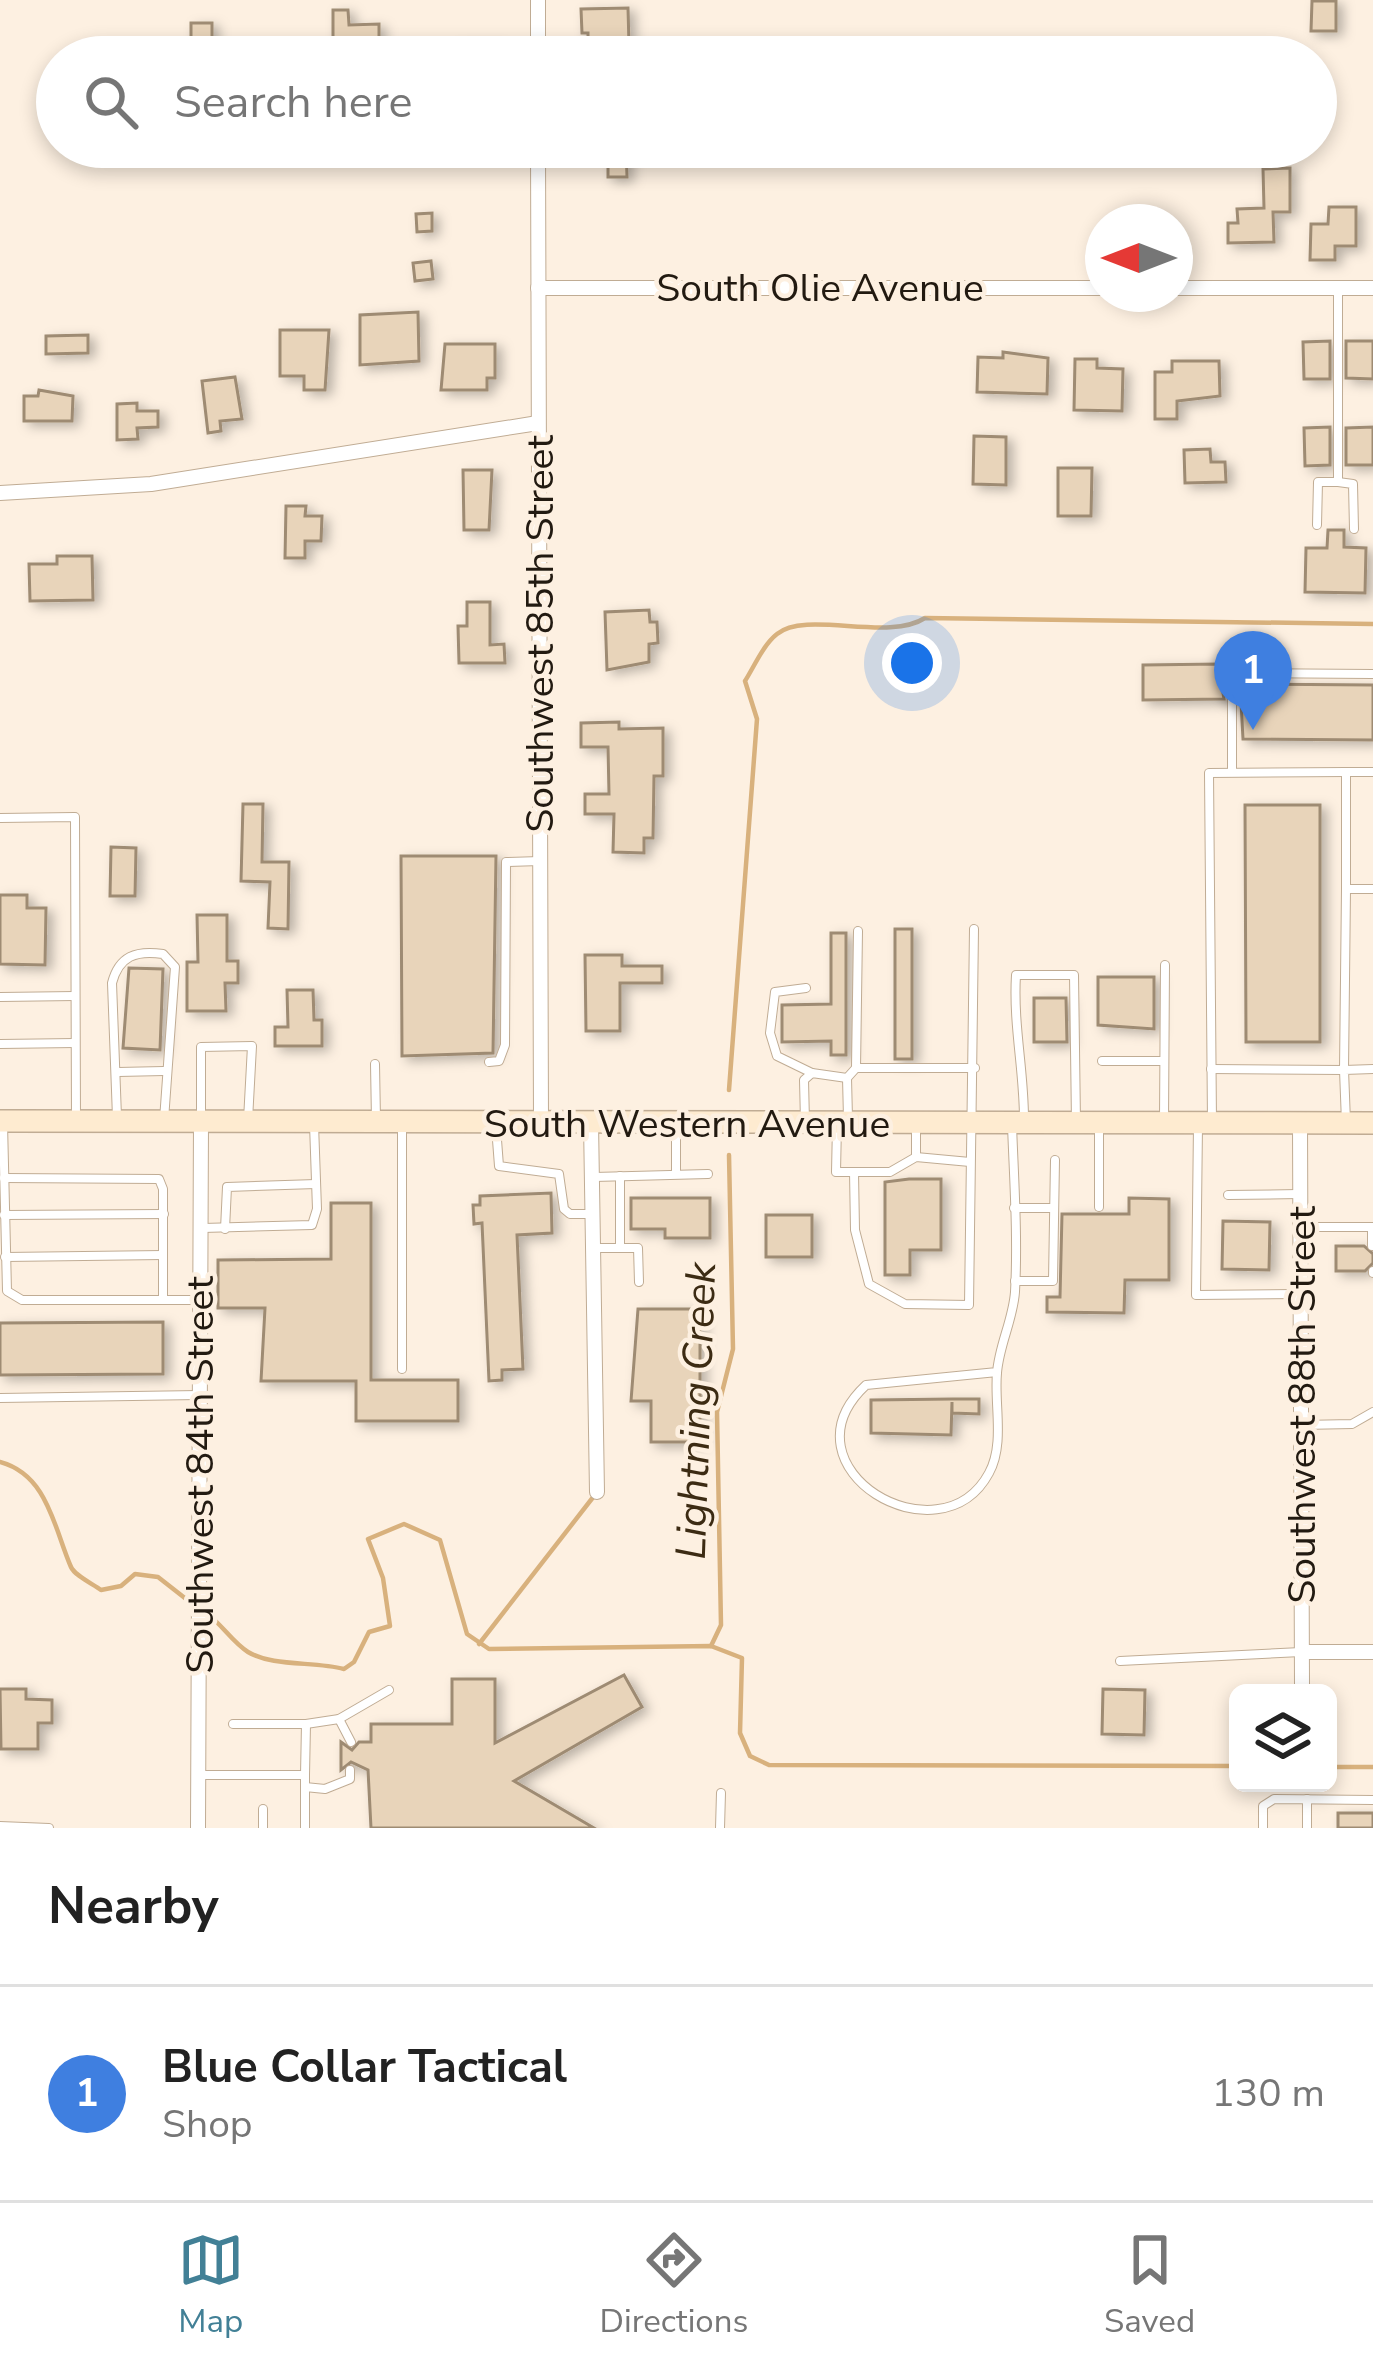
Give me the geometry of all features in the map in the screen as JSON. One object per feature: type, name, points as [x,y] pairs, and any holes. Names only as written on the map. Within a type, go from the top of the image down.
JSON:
[{"type":"main road","name":"South Western Avenue","points":[[2,1121],[1373,1123]]},
{"type":"street","points":[[538,0],[538,36]]},
{"type":"street","name":"Southwest 85th Street","points":[[538,168],[542,1122]]},
{"type":"street","name":"South Olie Avenue","points":[[538,288],[1085,288]]},
{"type":"street","points":[[1193,288],[1373,289]]},
{"type":"street","points":[[0,493],[151,484],[538,423]]},
{"type":"street","name":"Southwest 84th Street","points":[[198,1828],[201,1121]]},
{"type":"street","points":[[591,1123],[597,1492]]},
{"type":"street","name":"Southwest 88th Street","points":[[1300,1124],[1302,1684]]},
{"type":"street","points":[[1303,1652],[1373,1652]]},
{"type":"lane","points":[[1338,289],[1338,482]]},
{"type":"lane","points":[[1317,525],[1318,482],[1338,482],[1353,484],[1354,529]]},
{"type":"lane","points":[[1232,772],[1232,673],[1373,674]]},
{"type":"lane","points":[[1301,1294],[1196,1295],[1211,1069],[1209,772],[1373,772]]},
{"type":"lane","points":[[1346,772],[1346,1124]]},
{"type":"lane","points":[[0,818],[75,817],[76,1121]]},
{"type":"lane","points":[[489,1063],[499,1060],[505,1045],[506,862],[540,861]]},
{"type":"lane","points":[[1346,889],[1373,889]]},
{"type":"lane","points":[[854,1172],[855,1230],[869,1284],[905,1304],[969,1305],[974,929]]},
{"type":"lane","points":[[859,931],[856,1068],[847,1078],[836,1172],[890,1172],[916,1156],[970,1162]]},
{"type":"lane","points":[[117,1121],[112,983],[116,968],[128,956],[147,951],[163,953],[175,968],[164,1121]]},
{"type":"lane","points":[[1163,1124],[1165,965]]},
{"type":"lane","points":[[997,1372],[866,1385],[847,1412],[842,1433],[854,1479],[868,1493],[898,1507],[934,1507],[972,1493],[994,1458],[997,1372],[1015,1280],[1014,1208],[1024,1069],[1015,1043],[1016,975],[1075,975],[1099,1207]]},
{"type":"lane","points":[[806,988],[776,992],[770,1033],[777,1056],[812,1073],[847,1078]]},
{"type":"lane","points":[[0,997],[75,996]]},
{"type":"lane","points":[[0,1044],[75,1043]]},
{"type":"lane","points":[[201,1121],[201,1047],[252,1046],[248,1121]]},
{"type":"lane","points":[[1102,1061],[1164,1061]]},
{"type":"lane","points":[[375,1064],[376,1122]]},
{"type":"lane","points":[[856,1068],[975,1068]]},
{"type":"lane","points":[[1211,1069],[1373,1069]]},
{"type":"lane","points":[[118,1072],[165,1071]]},
{"type":"lane","points":[[805,1123],[802,1094],[804,1080],[812,1073]]},
{"type":"lane","points":[[2,1121],[7,1291],[22,1300],[201,1300]]},
{"type":"lane","points":[[201,1228],[305,1229],[316,1219],[314,1122]]},
{"type":"lane","points":[[402,1122],[402,1369]]},
{"type":"lane","points":[[495,1122],[499,1166],[559,1174],[564,1209],[570,1214],[593,1214]]},
{"type":"lane","points":[[676,1123],[676,1174]]},
{"type":"lane","points":[[916,1124],[916,1156]]},
{"type":"lane","points":[[1015,1280],[1053,1281],[1055,1160]]},
{"type":"lane","points":[[592,1177],[708,1174]]},
{"type":"lane","points":[[620,1176],[620,1248]]},
{"type":"lane","points":[[4,1178],[159,1179],[164,1189],[163,1300]]},
{"type":"lane","points":[[225,1228],[227,1187],[316,1184]]},
{"type":"lane","points":[[1228,1195],[1300,1194]]},
{"type":"lane","points":[[1014,1208],[1054,1208]]},
{"type":"lane","points":[[4,1215],[164,1214]]},
{"type":"lane","points":[[1300,1227],[1372,1227],[1372,1246]]},
{"type":"lane","points":[[593,1249],[638,1248],[639,1282]]},
{"type":"lane","points":[[5,1258],[164,1255]]},
{"type":"lane","points":[[0,1398],[200,1395]]},
{"type":"lane","points":[[1302,1425],[1352,1424],[1373,1412]]},
{"type":"lane","points":[[1120,1661],[1303,1652]]},
{"type":"lane","points":[[233,1724],[306,1724],[339,1718],[389,1690]]},
{"type":"lane","points":[[339,1718],[351,1742]]},
{"type":"lane","points":[[305,1828],[306,1724]]},
{"type":"lane","points":[[305,1787],[340,1785],[350,1778],[350,1770]]},
{"type":"lane","points":[[198,1775],[305,1775]]},
{"type":"lane","points":[[720,1828],[721,1793]]},
{"type":"lane","points":[[1263,1828],[1264,1806],[1274,1799],[1373,1800]]},
{"type":"lane","points":[[1307,1799],[1307,1828]]},
{"type":"lane","points":[[263,1809],[263,1828]]},
{"type":"lane","points":[[0,1826],[49,1828]]},
{"type":"building","points":[[1312,1],[1336,1],[1336,31],[1311,31]]},
{"type":"building","points":[[628,8],[629,36],[582,33],[581,9]]},
{"type":"building","points":[[333,10],[348,10],[349,25],[379,24],[379,36],[333,36]]},
{"type":"building","points":[[191,23],[212,23],[212,36],[191,36]]},
{"type":"building","points":[[608,168],[627,168],[627,177],[608,177]]},
{"type":"building","points":[[1290,168],[1290,212],[1273,212],[1274,242],[1228,243],[1228,223],[1238,223],[1237,209],[1264,208],[1263,169]]},
{"type":"building","points":[[1329,207],[1356,207],[1356,246],[1335,246],[1335,260],[1310,260],[1311,224],[1328,224]]},
{"type":"building","points":[[432,213],[432,231],[417,232],[416,214]]},
{"type":"building","points":[[431,261],[433,279],[415,281],[413,263]]},
{"type":"building","points":[[418,312],[419,361],[360,365],[360,315]]},
{"type":"building","points":[[280,330],[329,330],[325,390],[304,390],[304,376],[280,376]]},
{"type":"building","points":[[88,335],[88,353],[46,354],[46,336]]},
{"type":"building","points":[[1330,341],[1330,379],[1304,379],[1303,342]]},
{"type":"building","points":[[1346,341],[1373,341],[1373,379],[1346,378]]},
{"type":"building","points":[[445,344],[495,344],[495,378],[487,378],[487,390],[441,390]]},
{"type":"building","points":[[1003,352],[1048,358],[1047,394],[977,392],[978,357],[1003,358]]},
{"type":"building","points":[[1075,359],[1097,359],[1097,368],[1123,369],[1122,411],[1074,410]]},
{"type":"building","points":[[1172,361],[1219,361],[1220,396],[1177,401],[1177,419],[1155,419],[1155,372],[1172,372]]},
{"type":"building","points":[[235,377],[242,419],[220,421],[221,431],[208,433],[202,381]]},
{"type":"building","points":[[39,390],[73,396],[72,421],[24,421],[24,396],[38,396]]},
{"type":"building","points":[[137,403],[137,411],[158,411],[158,427],[137,428],[138,439],[117,440],[117,404]]},
{"type":"building","points":[[1330,427],[1330,465],[1305,466],[1304,428]]},
{"type":"building","points":[[1373,427],[1373,465],[1346,465],[1346,428]]},
{"type":"building","points":[[974,436],[1006,437],[1006,485],[973,484]]},
{"type":"building","points":[[1210,449],[1211,462],[1225,462],[1226,482],[1185,483],[1184,450]]},
{"type":"building","points":[[1058,468],[1092,468],[1091,516],[1058,516]]},
{"type":"building","points":[[463,470],[492,470],[489,530],[464,530]]},
{"type":"building","points":[[286,506],[306,506],[305,516],[322,516],[321,541],[305,541],[305,558],[285,558]]},
{"type":"building","points":[[1328,530],[1344,530],[1344,547],[1366,548],[1365,593],[1305,592],[1306,548],[1327,548]]},
{"type":"building","points":[[57,556],[92,556],[93,600],[30,601],[29,564],[57,564]]},
{"type":"building","points":[[467,602],[490,602],[490,645],[504,644],[505,663],[459,663],[458,626],[467,626]]},
{"type":"building","points":[[649,610],[650,622],[657,622],[658,643],[649,644],[649,662],[607,670],[605,612]]},
{"type":"building","points":[[1218,664],[1224,699],[1143,700],[1143,665]]},
{"type":"building","points":[[1240,684],[1373,685],[1373,740],[1243,739]]},
{"type":"building","points":[[619,722],[619,729],[663,728],[663,776],[654,776],[653,838],[644,838],[644,853],[613,852],[614,814],[585,814],[585,794],[609,794],[608,747],[581,747],[581,723]]},
{"type":"building","points":[[243,804],[263,804],[262,862],[289,862],[288,929],[268,928],[270,882],[241,881]]},
{"type":"building","points":[[1245,805],[1320,805],[1320,1042],[1246,1042]]},
{"type":"building","points":[[111,847],[136,848],[135,896],[110,896]]},
{"type":"building","points":[[401,856],[496,856],[493,1053],[402,1056]]},
{"type":"building","points":[[0,895],[27,895],[27,908],[46,908],[45,965],[0,964]]},
{"type":"building","points":[[197,915],[227,915],[227,961],[238,961],[238,983],[225,983],[226,1011],[187,1011],[187,962],[198,962]]},
{"type":"building","points":[[895,929],[912,929],[912,1059],[895,1059]]},
{"type":"building","points":[[831,933],[846,933],[846,1055],[831,1055],[831,1041],[782,1042],[782,1005],[831,1004]]},
{"type":"building","points":[[585,955],[622,955],[622,966],[662,966],[662,983],[620,983],[620,1031],[586,1031]]},
{"type":"building","points":[[129,968],[163,969],[160,1050],[123,1048]]},
{"type":"building","points":[[1098,977],[1154,977],[1154,1029],[1098,1025]]},
{"type":"building","points":[[287,990],[313,990],[314,1020],[322,1020],[322,1046],[275,1046],[275,1027],[288,1027]]},
{"type":"building","points":[[1034,998],[1066,998],[1067,1042],[1034,1042]]},
{"type":"building","points":[[941,1179],[941,1250],[910,1250],[910,1275],[885,1275],[885,1182]]},
{"type":"building","points":[[551,1193],[552,1233],[517,1235],[523,1369],[502,1370],[502,1380],[489,1381],[482,1223],[474,1224],[473,1205],[480,1205],[480,1196]]},
{"type":"building","points":[[631,1198],[710,1198],[710,1238],[665,1238],[665,1229],[631,1229]]},
{"type":"building","points":[[1129,1198],[1169,1199],[1169,1280],[1125,1280],[1124,1313],[1047,1312],[1047,1297],[1060,1297],[1062,1214],[1129,1214]]},
{"type":"building","points":[[331,1203],[371,1203],[371,1380],[458,1380],[458,1421],[356,1421],[356,1381],[261,1381],[265,1308],[218,1308],[218,1260],[331,1259]]},
{"type":"building","points":[[766,1215],[812,1215],[812,1257],[766,1257]]},
{"type":"building","points":[[1223,1221],[1270,1222],[1269,1270],[1222,1269]]},
{"type":"building","points":[[1336,1246],[1364,1246],[1373,1254],[1373,1263],[1365,1271],[1336,1271]]},
{"type":"building","points":[[638,1309],[700,1309],[700,1442],[651,1442],[651,1401],[631,1401]]},
{"type":"building","points":[[163,1322],[163,1374],[0,1375],[0,1323]]},
{"type":"building","points":[[979,1399],[979,1414],[952,1413],[952,1402],[951,1435],[871,1433],[871,1400]]},
{"type":"building","points":[[624,1675],[642,1707],[514,1781],[594,1828],[371,1828],[368,1770],[351,1762],[341,1770],[341,1742],[352,1750],[359,1742],[371,1742],[371,1724],[452,1724],[452,1679],[495,1679],[495,1743]]},
{"type":"building","points":[[0,1689],[26,1689],[26,1699],[52,1700],[52,1723],[38,1723],[38,1749],[1,1749]]},
{"type":"building","points":[[1103,1689],[1145,1690],[1144,1735],[1102,1734]]},
{"type":"building","points":[[1338,1813],[1373,1813],[1373,1828],[1338,1828]]},
{"type":"waterway","name":"Lightning Creek","points":[[729,1090],[757,719],[745,681],[777,634],[807,625],[890,627],[925,618],[1373,624]]},
{"type":"waterway","name":"Lightning Creek","points":[[711,1646],[721,1625],[717,1412],[733,1349],[729,1155]]},
{"type":"waterway","name":"Lightning Creek","points":[[0,1462],[29,1478],[39,1491],[71,1567],[80,1577],[101,1590],[121,1586],[135,1574],[158,1577],[195,1606]]},
{"type":"waterway","points":[[479,1644],[594,1496]]},
{"type":"waterway","name":"Lightning Creek","points":[[205,1612],[258,1657],[344,1669],[354,1662],[369,1632],[390,1626],[383,1578],[368,1539],[404,1524],[440,1540],[467,1634],[489,1649],[711,1646],[742,1658],[740,1733],[750,1756],[769,1765],[1229,1766]]},
{"type":"waterway","points":[[1337,1767],[1373,1767]]},
{"type":"place","name":"Blue Collar Tactical","points":[[1253,730]]}]
